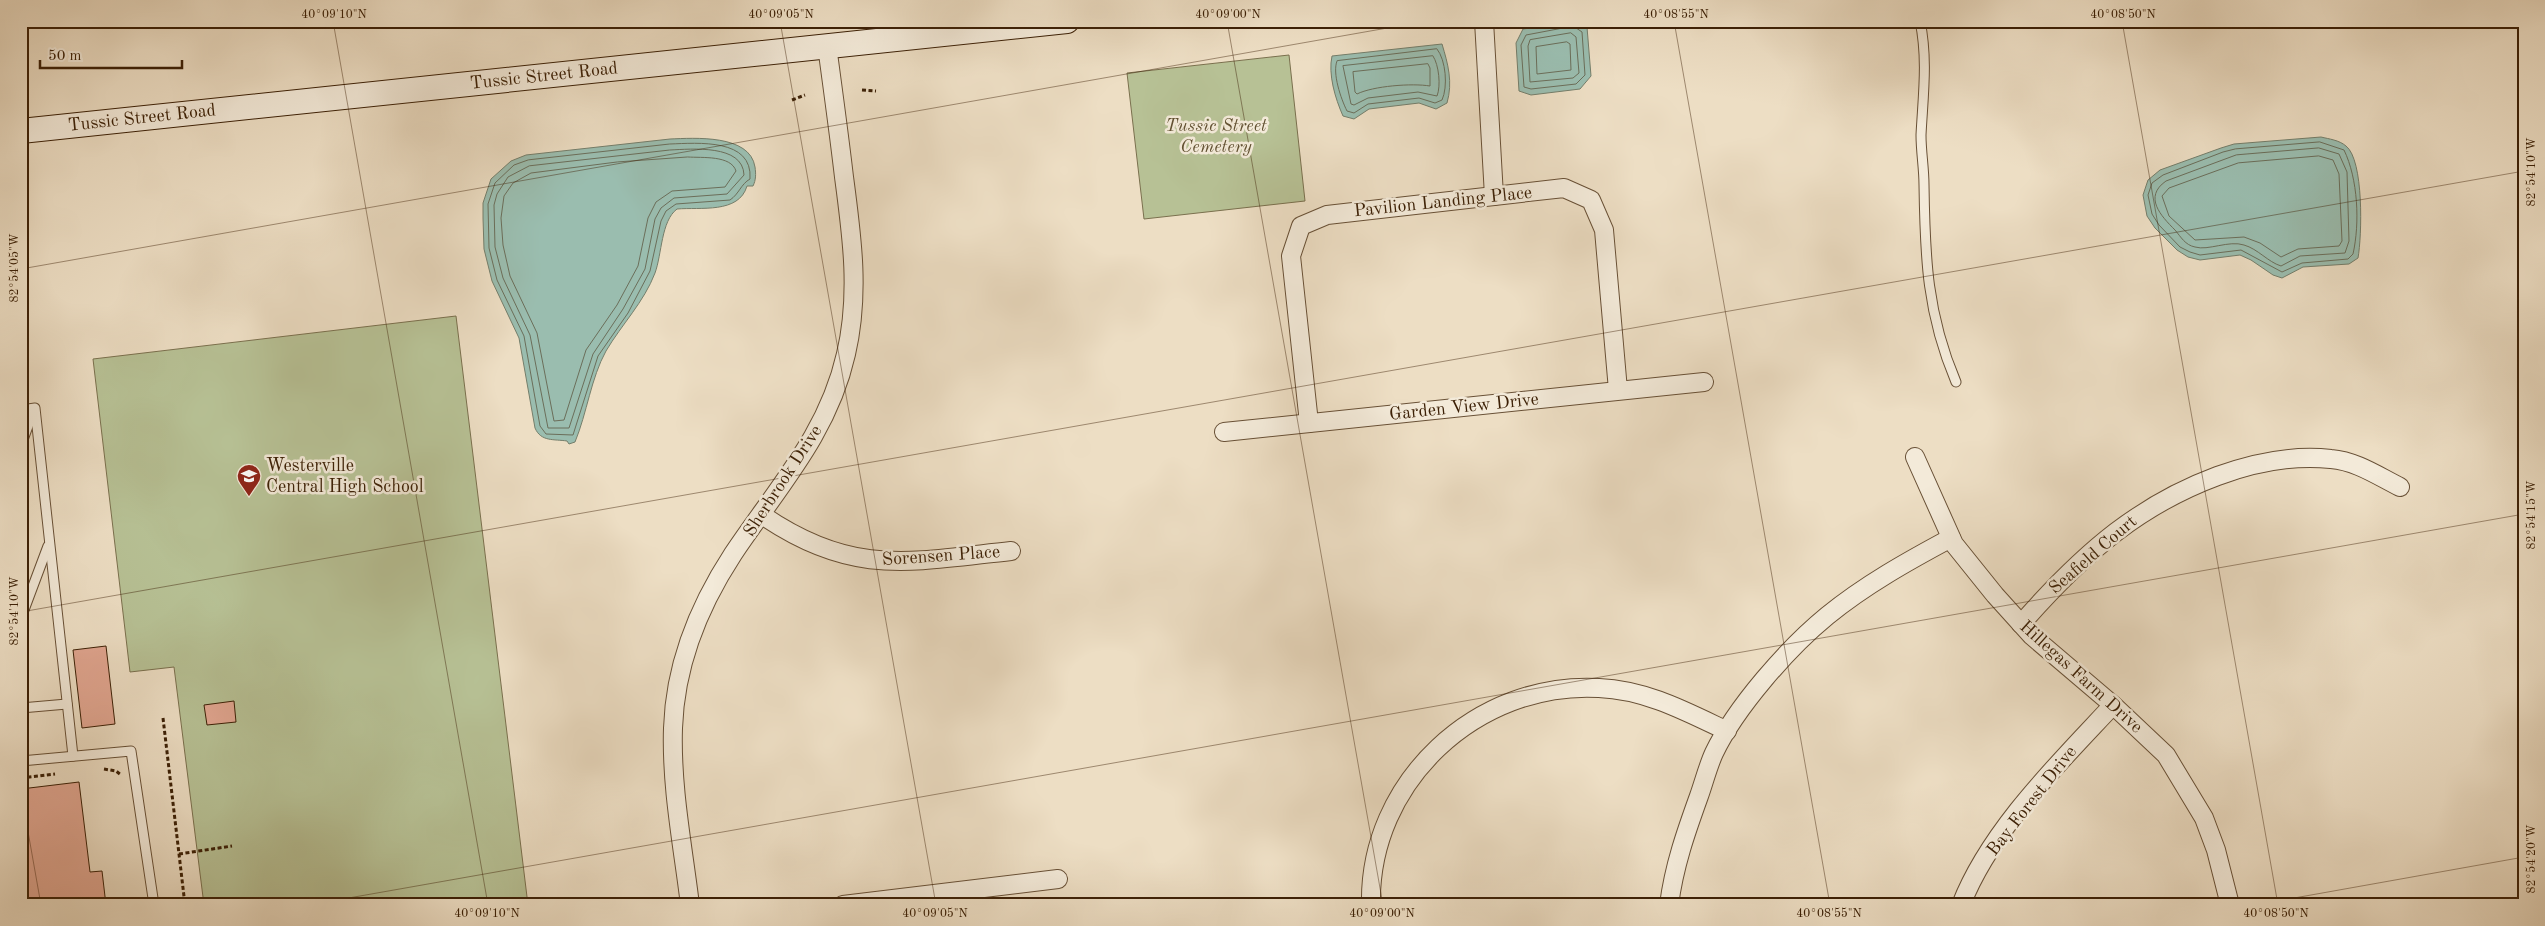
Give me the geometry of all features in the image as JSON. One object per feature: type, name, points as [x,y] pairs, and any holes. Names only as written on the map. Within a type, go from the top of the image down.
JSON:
[{"type":"main road","name":"Tussic Street Road","points":[[21,131],[1067,21]]},
{"type":"street","points":[[1484,21],[1494,196]]},
{"type":"street","name":"Sherbrook Drive","points":[[690,905],[674,767],[673,727],[684,659],[699,616],[714,586],[805,453],[822,423],[840,378],[853,313],[855,279],[853,250],[828,46]]},
{"type":"street","name":"Pavilion Landing Place","points":[[1309,423],[1291,256],[1301,226],[1327,215],[1564,188],[1591,200],[1604,230],[1618,390]]},
{"type":"street","name":"Garden View Drive","points":[[1224,432],[1704,382]]},
{"type":"street","name":"Hillegas Farm Drive","points":[[1915,457],[1951,538],[1995,595],[2021,624],[2113,705],[2166,755],[2204,818],[2216,850],[2230,905]]},
{"type":"street","name":"Seafield Court","points":[[2021,624],[2048,594],[2115,533],[2142,513],[2201,483],[2253,466],[2290,460],[2331,459],[2357,465],[2400,487]]},
{"type":"street","name":"Sorensen Place","points":[[762,515],[787,532],[816,546],[846,556],[877,561],[909,562],[1011,551]]},
{"type":"street","points":[[1669,905],[1679,852],[1714,753],[1727,731],[1761,685],[1798,642],[1826,616],[1866,587],[1951,538]]},
{"type":"street","points":[[1371,905],[1374,856],[1381,831],[1394,802],[1432,751],[1479,716],[1540,692],[1599,688],[1660,699],[1727,731]]},
{"type":"street","name":"Bay Forest Drive","points":[[1961,905],[1969,885],[2005,829],[2056,766],[2113,705]]},
{"type":"street","points":[[843,905],[1058,879]]},
{"type":"lane","points":[[1920,21],[1926,69],[1921,137],[1925,262],[1929,293],[1942,350],[1956,382]]},
{"type":"lane","points":[[21,410],[35,408]]},
{"type":"lane","points":[[21,445],[35,408]]},
{"type":"lane","points":[[35,408],[73,756]]},
{"type":"lane","points":[[21,618],[50,543]]},
{"type":"lane","points":[[21,708],[67,704]]},
{"type":"lane","points":[[21,761],[131,751],[154,905]]},
{"type":"path","points":[[862,90],[876,92]]},
{"type":"path","points":[[792,100],[805,95]]},
{"type":"path","points":[[163,718],[185,905]]},
{"type":"path","points":[[98,769],[116,771],[125,782]]},
{"type":"path","points":[[21,778],[60,773]]},
{"type":"path","points":[[179,854],[232,846]]},
{"type":"green space","name":"Tussic Street Cemetery","points":[[1289,55],[1305,201],[1144,219],[1127,73]]},
{"type":"green space","name":"Westerville Central High School","points":[[456,316],[528,905],[204,905],[174,667],[130,672],[93,359]]},
{"type":"water","points":[[1574,22],[1587,27],[1591,76],[1580,89],[1531,95],[1519,91],[1516,43],[1523,29]]},
{"type":"water","points":[[1442,44],[1450,80],[1447,103],[1436,109],[1419,103],[1369,109],[1354,119],[1343,116],[1333,86],[1332,56]]},
{"type":"water","points":[[2321,137],[2337,141],[2346,146],[2352,154],[2356,166],[2361,217],[2359,247],[2358,258],[2349,264],[2303,267],[2282,278],[2273,275],[2240,255],[2200,260],[2188,257],[2177,250],[2155,228],[2147,216],[2143,195],[2148,180],[2160,170],[2234,144]]},
{"type":"water","points":[[693,138],[732,143],[751,156],[755,167],[754,184],[753,186],[747,186],[743,195],[727,205],[677,209],[672,214],[665,230],[655,273],[650,284],[601,361],[575,442],[569,444],[567,441],[544,438],[535,428],[519,338],[492,281],[484,249],[483,203],[491,179],[511,161],[526,155]]},
{"type":"building","points":[[106,646],[115,724],[82,728],[73,650]]},
{"type":"building","points":[[234,701],[236,722],[207,725],[204,705]]},
{"type":"building","points":[[79,782],[90,872],[102,871],[106,905],[21,905],[21,789]]},
{"type":"place","name":"Westerville Central High School","points":[[249,497]]}]
